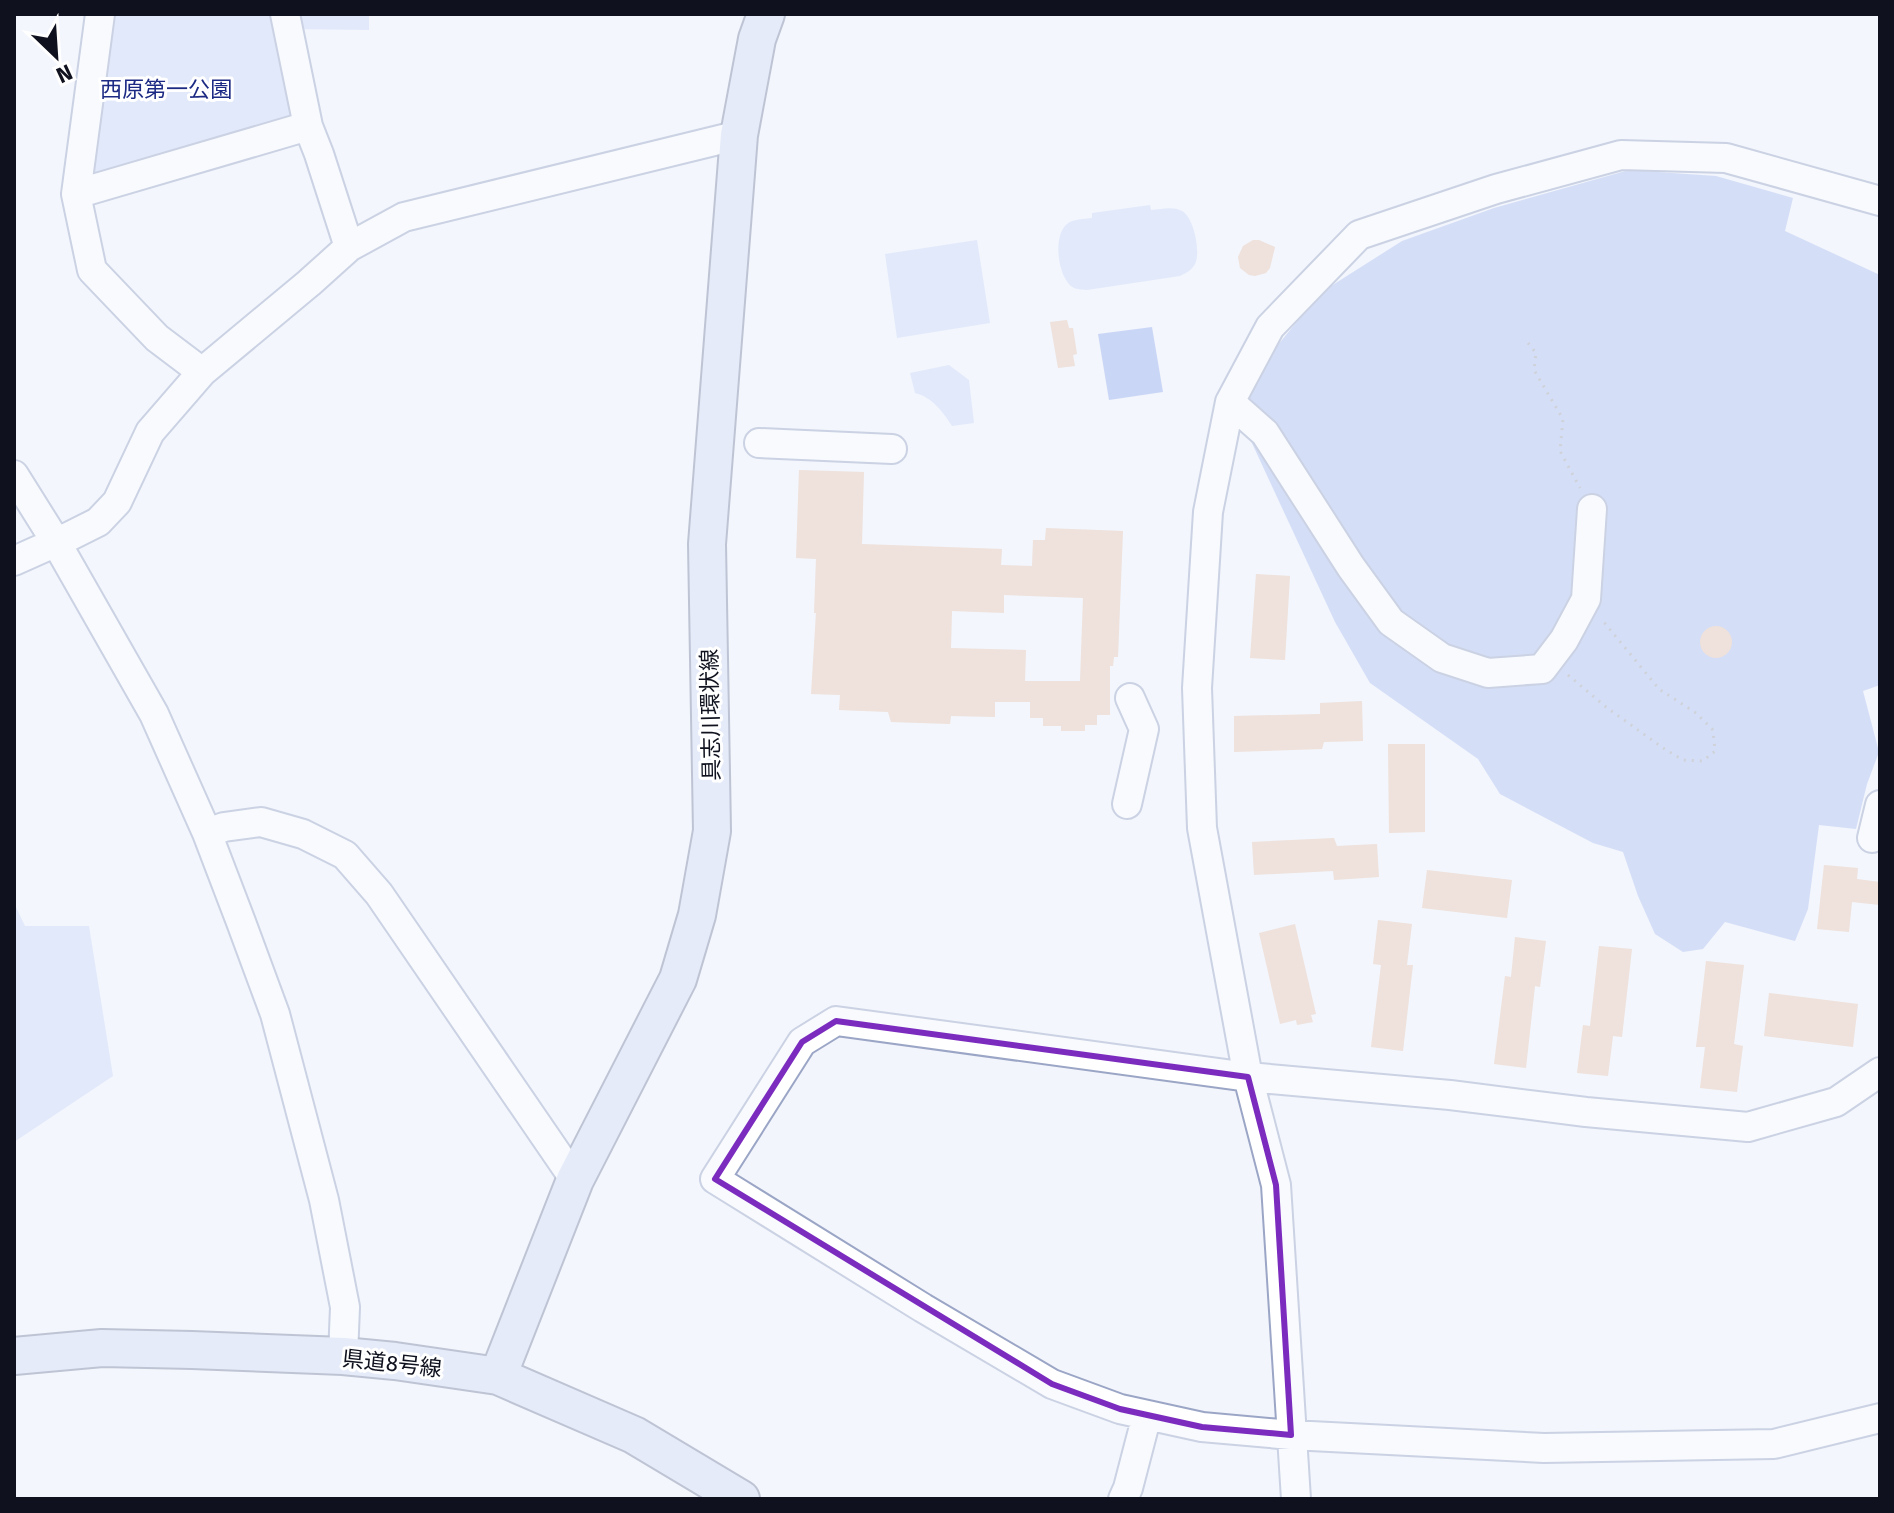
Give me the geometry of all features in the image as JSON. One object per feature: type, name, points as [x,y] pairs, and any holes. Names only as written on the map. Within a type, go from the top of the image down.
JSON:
[{"type":"main road","name":"具志川環状線","points":[[498,1376],[575,1180],[678,979],[697,915],[712,831],[707,544],[739,135],[757,39],[766,14]]},
{"type":"main road","name":"県道8号線","points":[[14,1356],[102,1348],[343,1356],[498,1376],[634,1435],[741,1499]]},
{"type":"street","points":[[100,14],[76,194],[92,270],[157,338],[202,372]]},
{"type":"street","points":[[285,14],[308,126],[349,247]]},
{"type":"street","points":[[76,194],[308,126]]},
{"type":"street","points":[[14,561],[98,522],[117,502],[150,432],[202,372],[349,247],[404,217],[739,135]]},
{"type":"street","points":[[1296,1499],[1276,1185],[1248,1077],[1202,828],[1197,688],[1208,512],[1230,402],[1270,327],[1359,235],[1496,189],[1621,155],[1726,158],[1880,201]]},
{"type":"street","points":[[1230,402],[1265,433],[1351,567],[1391,622],[1442,658],[1488,673],[1542,669],[1564,640],[1586,599],[1592,509]]},
{"type":"street","points":[[759,443],[879,456]]},
{"type":"street","points":[[14,475],[154,714],[207,833],[275,1014],[324,1200],[345,1307],[343,1356]]},
{"type":"street","points":[[1127,804],[1144,729],[1130,698]]},
{"type":"street","points":[[1872,838],[1880,805]]},
{"type":"street","points":[[207,833],[224,827],[261,822],[303,834],[345,855],[379,894],[575,1180]]},
{"type":"street","points":[[1880,1072],[1836,1102],[1748,1127],[1248,1077],[836,1021],[802,1042],[715,1179],[1052,1384],[1120,1409],[1202,1427],[1291,1435],[1544,1448],[1774,1444],[1880,1418]]},
{"type":"street","points":[[1123,1499],[1147,1415]]},
{"type":"path","points":[[1528,343],[1536,353],[1534,370],[1563,419],[1560,451],[1592,509]]},
{"type":"path","points":[[1550,660],[1606,707],[1683,760],[1703,761],[1715,751],[1713,730],[1696,713],[1659,689],[1586,599]]},
{"type":"highlighted area","points":[[836,1021],[1248,1077],[1276,1185],[1291,1435],[1202,1427],[1120,1409],[1052,1384],[715,1179],[802,1042]]},
{"type":"green space","name":"西原第一公園","points":[[101,14],[369,14],[369,30],[288,29],[308,126],[76,194]]},
{"type":"green space","points":[[1150,205],[1151,210],[1179,209],[1190,220],[1197,252],[1191,270],[1180,276],[1087,290],[1068,283],[1061,267],[1058,247],[1062,230],[1067,224],[1092,218],[1092,213]]},
{"type":"green space","points":[[977,240],[990,323],[897,338],[885,254]]},
{"type":"green space","points":[[949,365],[969,380],[974,423],[952,426],[941,410],[915,393],[910,373]]},
{"type":"green space","points":[[14,903],[25,926],[89,926],[113,1076],[14,1142]]},
{"type":"shaded area","points":[[1629,170],[1716,176],[1793,198],[1785,231],[1880,275],[1880,685],[1863,691],[1879,752],[1856,829],[1819,825],[1808,909],[1795,941],[1725,922],[1703,949],[1683,952],[1655,934],[1623,852],[1593,843],[1500,794],[1478,759],[1370,683],[1335,622],[1251,441],[1245,397],[1273,351],[1320,293],[1402,241],[1494,208]]},
{"type":"shaded area","points":[[1152,327],[1163,392],[1109,400],[1098,334]]},
{"type":"building","points":[[1253,240],[1275,247],[1270,268],[1266,273],[1255,276],[1240,268],[1238,257],[1243,246]]},
{"type":"building","points":[[1067,320],[1069,328],[1073,328],[1077,354],[1073,355],[1075,366],[1058,368],[1050,322]]},
{"type":"building","points":[[799,470],[864,472],[862,544],[1002,549],[1001,565],[1032,566],[1033,540],[1045,540],[1046,528],[1123,531],[1118,657],[1114,657],[1113,666],[1110,666],[1110,715],[1097,715],[1097,725],[1085,725],[1085,731],[1061,731],[1061,726],[1043,726],[1043,718],[1030,718],[1030,702],[995,702],[995,717],[951,716],[950,724],[891,722],[888,712],[839,710],[840,695],[811,694],[816,559],[796,558]],"holes":[[[1004,595],[1083,598],[1080,681],[1025,681],[1026,650],[951,648],[952,611],[1004,613]]]},
{"type":"building","points":[[1256,574],[1290,576],[1285,660],[1250,658]]},
{"type":"building","points":[[1716,626],[1728,630],[1732,642],[1728,654],[1716,658],[1704,654],[1700,642],[1704,630]]},
{"type":"building","points":[[1362,701],[1363,741],[1324,742],[1322,749],[1234,752],[1234,716],[1320,714],[1320,703]]},
{"type":"building","points":[[1388,744],[1425,744],[1425,832],[1389,833]]},
{"type":"building","points":[[1334,838],[1337,846],[1377,844],[1379,877],[1334,880],[1333,871],[1254,875],[1252,842]]},
{"type":"building","points":[[1824,865],[1858,868],[1857,879],[1880,882],[1880,905],[1852,902],[1849,932],[1817,929]]},
{"type":"building","points":[[1427,870],[1512,880],[1507,918],[1422,908]]},
{"type":"building","points":[[1378,920],[1412,924],[1407,965],[1413,965],[1403,1051],[1371,1047],[1381,965],[1373,964]]},
{"type":"building","points":[[1295,924],[1316,1014],[1311,1015],[1313,1022],[1297,1025],[1296,1020],[1280,1024],[1259,933]]},
{"type":"building","points":[[1515,937],[1546,941],[1540,987],[1535,986],[1526,1068],[1494,1064],[1505,976],[1511,977]]},
{"type":"building","points":[[1599,946],[1632,949],[1622,1037],[1613,1036],[1608,1076],[1577,1073],[1583,1025],[1590,1026]]},
{"type":"building","points":[[1706,961],[1744,965],[1734,1044],[1743,1046],[1737,1092],[1700,1088],[1705,1047],[1696,1047]]},
{"type":"building","points":[[1769,993],[1858,1004],[1853,1047],[1764,1036]]}]
